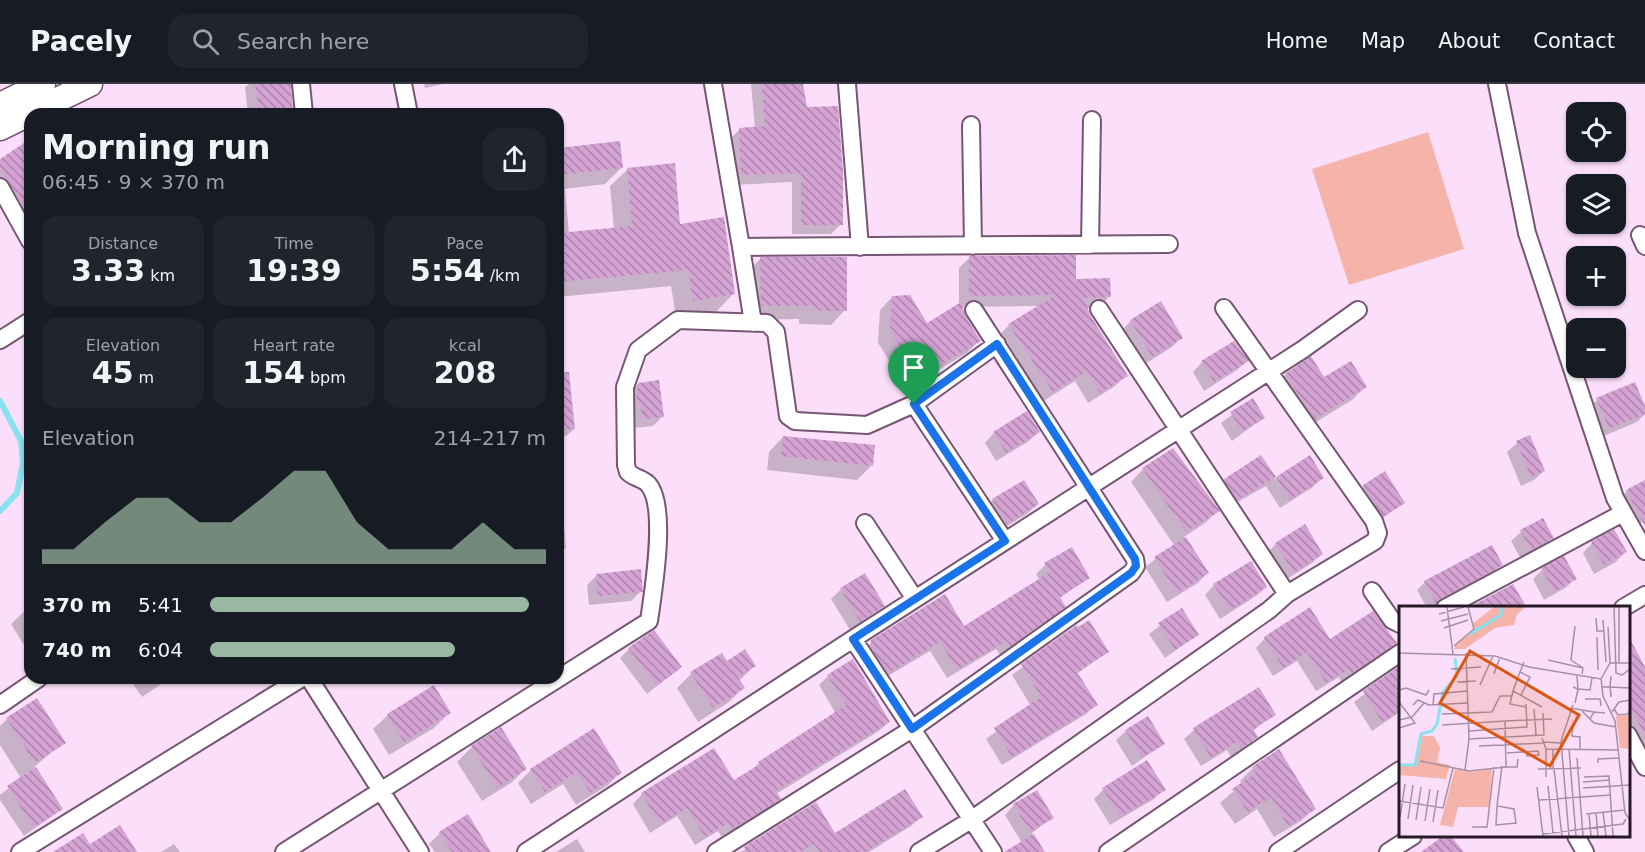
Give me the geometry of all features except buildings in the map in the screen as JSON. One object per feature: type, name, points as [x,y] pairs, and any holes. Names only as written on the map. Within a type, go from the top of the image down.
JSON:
[{"type":"main road","points":[[0,105],[43,84]]},
{"type":"main road","points":[[41,108],[90,84]]},
{"type":"main road","points":[[0,128],[24,116]]},
{"type":"street","points":[[302,84],[304,108]]},
{"type":"street","points":[[403,84],[408,108]]},
{"type":"street","points":[[713,84],[753,323]]},
{"type":"street","points":[[847,84],[860,247]]},
{"type":"street","points":[[1497,84],[1527,233],[1615,498],[1645,551]]},
{"type":"street","points":[[1090,245],[1092,120]]},
{"type":"street","points":[[971,125],[973,246]]},
{"type":"street","points":[[0,187],[24,230]]},
{"type":"street","points":[[741,247],[1169,244]]},
{"type":"street","points":[[919,852],[971,820],[1269,610],[1287,594],[1375,541],[1378,533],[1374,521],[1224,308]]},
{"type":"street","points":[[1099,309],[1287,594]]},
{"type":"street","points":[[716,852],[912,729],[1131,573],[1136,566],[1135,559],[974,310]]},
{"type":"street","points":[[525,852],[1179,430],[1358,310]]},
{"type":"street","points":[[564,675],[649,621],[656,576],[658,525],[652,491],[643,480],[628,472],[626,465],[625,387],[638,350],[678,320],[767,323],[776,332],[784,404],[788,416],[795,421],[867,426],[914,404],[997,344]]},
{"type":"street","points":[[0,340],[24,325]]},
{"type":"street","points":[[914,404],[1005,541]]},
{"type":"street","points":[[1449,606],[1623,513]]},
{"type":"street","points":[[865,523],[915,600]]},
{"type":"street","points":[[1372,591],[1392,620],[1399,623]]},
{"type":"street","points":[[1626,606],[1645,595]]},
{"type":"street","points":[[853,639],[993,852]]},
{"type":"street","points":[[1108,852],[1399,654]]},
{"type":"street","points":[[0,705],[30,684]]},
{"type":"street","points":[[20,852],[292,684]]},
{"type":"street","points":[[313,684],[420,852]]},
{"type":"street","points":[[284,852],[550,684]]},
{"type":"street","points":[[1630,737],[1645,767]]},
{"type":"street","points":[[1282,851],[1399,771]]},
{"type":"street","points":[[1388,852],[1411,837]]},
{"type":"street","points":[[1577,837],[1585,852]]},
{"type":"shaded area","points":[[1428,132],[1464,249],[1349,285],[1312,169]]},
{"type":"waterway","points":[[0,401],[21,441],[23,462],[17,493],[0,511]]},
{"type":"route","points":[[997,344],[1135,559],[1136,566],[1131,573],[912,729],[853,639],[1005,541],[914,404],[997,344]]}]
